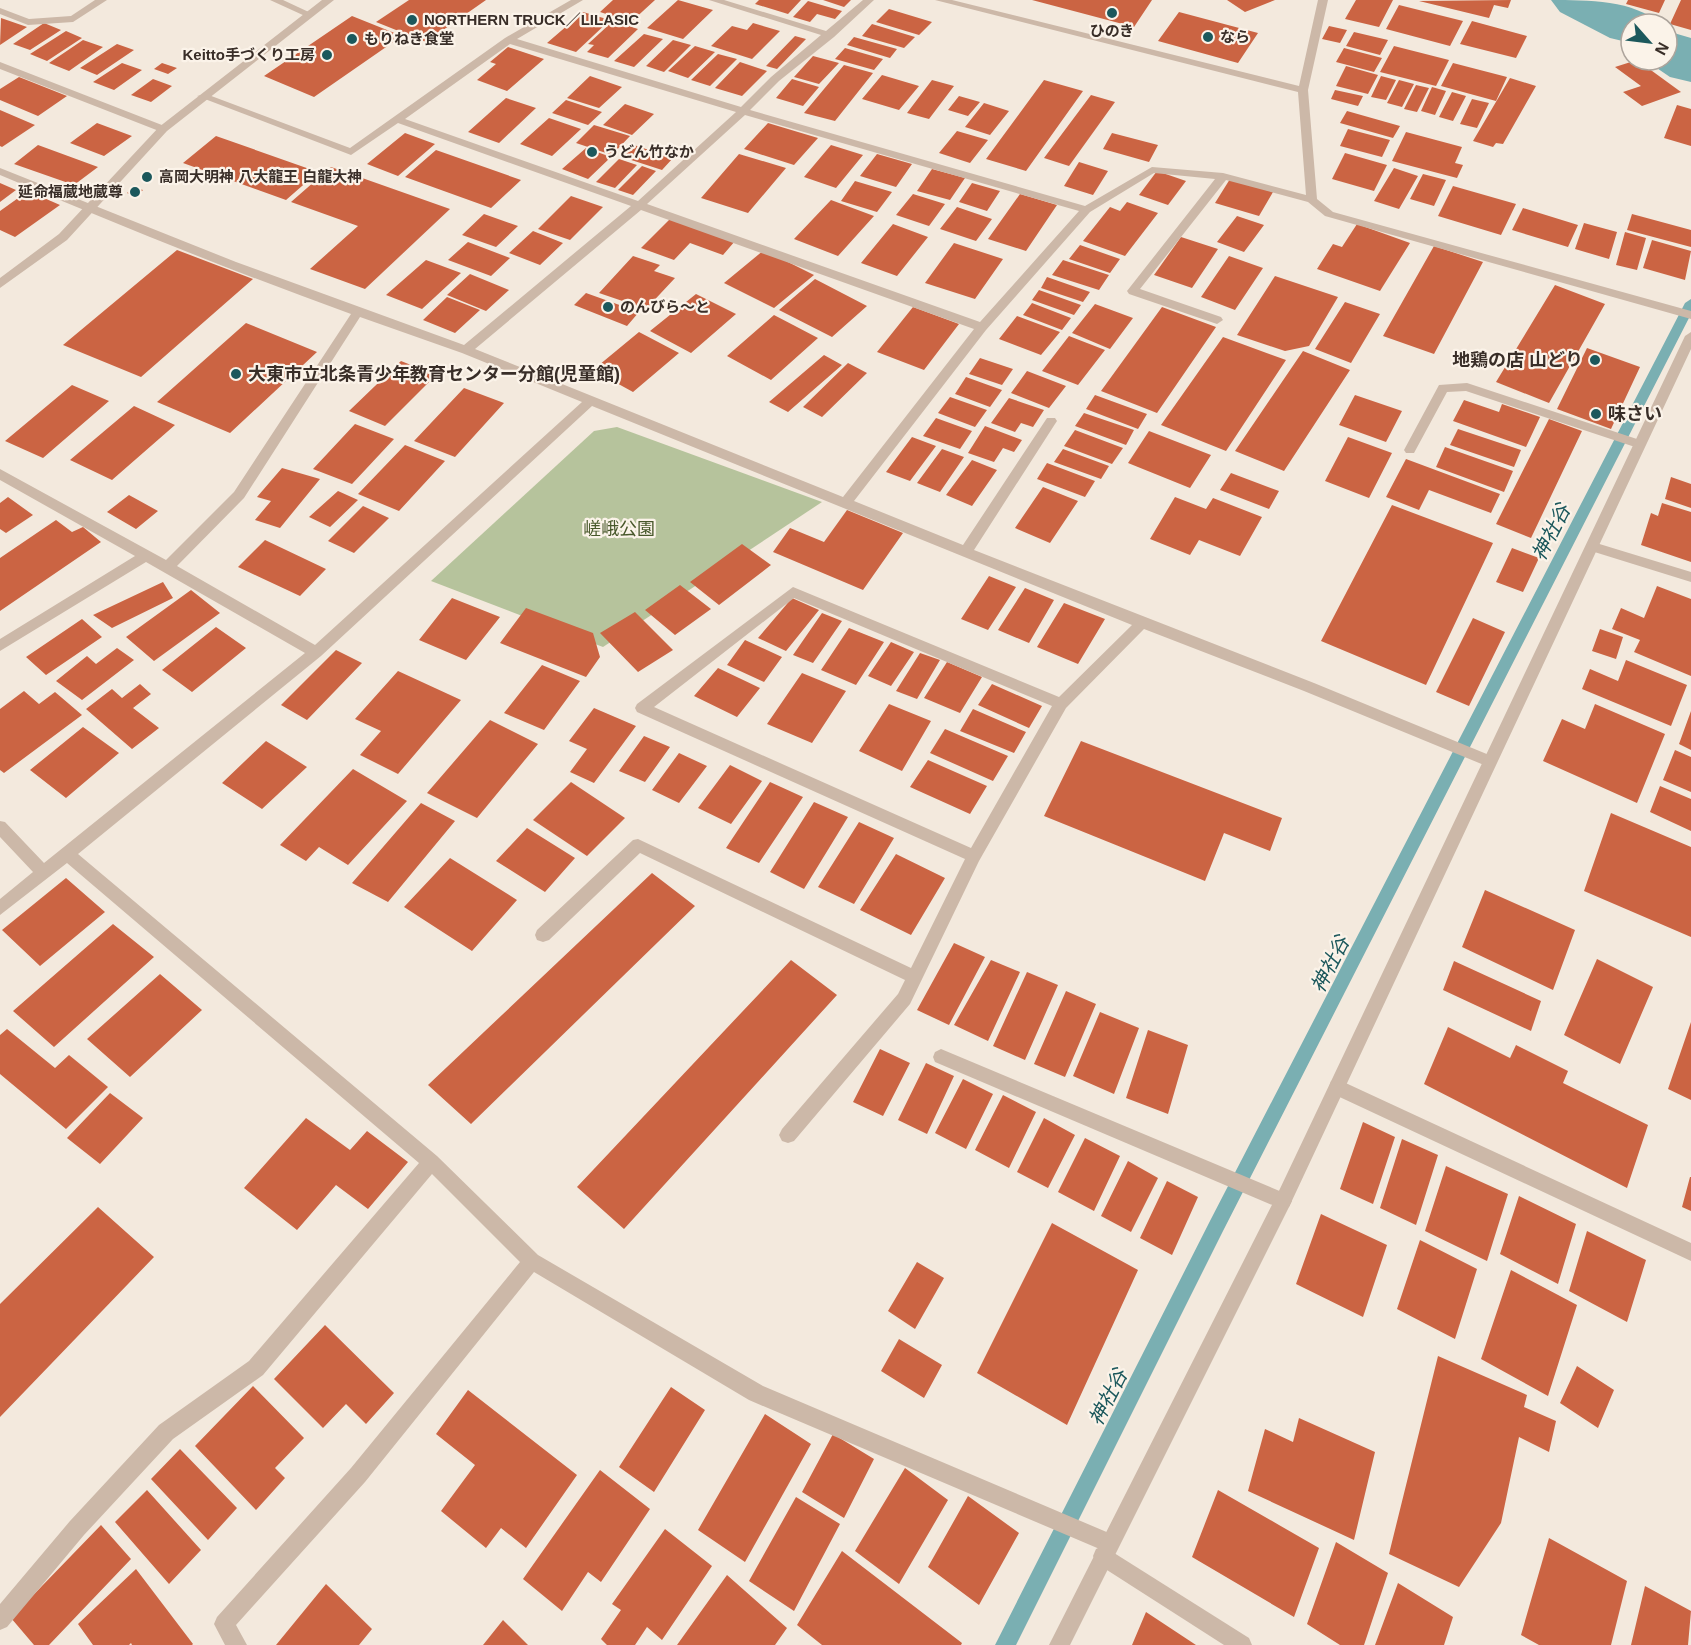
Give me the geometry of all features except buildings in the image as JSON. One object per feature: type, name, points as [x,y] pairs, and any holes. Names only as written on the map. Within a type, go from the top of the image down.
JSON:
[{"type":"street","points":[[0,11],[28,22],[73,19],[102,0]]},
{"type":"street","points":[[275,0],[308,14]]},
{"type":"street","points":[[0,284],[63,237],[163,129],[202,96],[329,0]]},
{"type":"street","points":[[202,96],[351,152],[509,40],[578,0]]},
{"type":"street","points":[[714,0],[830,35]]},
{"type":"street","points":[[466,351],[641,204],[775,80],[869,0]]},
{"type":"street","points":[[940,0],[1303,90]]},
{"type":"street","points":[[1312,200],[1303,90],[1323,0]]},
{"type":"street","points":[[509,40],[743,111],[1086,210]]},
{"type":"street","points":[[0,65],[163,129]]},
{"type":"street","points":[[396,119],[641,204],[982,327]]},
{"type":"street","points":[[845,503],[982,327],[1086,210],[1152,170],[1223,176],[1312,200],[1329,214],[1691,315]]},
{"type":"street","points":[[0,171],[88,209],[357,313],[466,351],[1489,761]]},
{"type":"street","points":[[1217,320],[1133,291],[1223,176]]},
{"type":"street","points":[[168,567],[239,495],[357,313]]},
{"type":"street","points":[[1059,1645],[1283,1202],[1489,761],[1593,547],[1638,444],[1691,336]]},
{"type":"street","points":[[1410,450],[1443,388],[1467,387],[1638,444]]},
{"type":"street","points":[[0,908],[316,652],[590,401]]},
{"type":"street","points":[[965,552],[1051,421]]},
{"type":"street","points":[[0,474],[316,652]]},
{"type":"street","points":[[1593,547],[1691,577]]},
{"type":"street","points":[[0,646],[146,556]]},
{"type":"street","points":[[974,856],[642,708],[793,592],[1061,704]]},
{"type":"street","points":[[788,1135],[904,999],[974,856],[1061,704],[1142,623]]},
{"type":"street","points":[[0,827],[43,873]]},
{"type":"street","points":[[543,935],[638,845],[914,977]]},
{"type":"street","points":[[67,854],[431,1162],[532,1261],[756,1393],[1106,1549],[1242,1645]]},
{"type":"street","points":[[941,1057],[1283,1202]]},
{"type":"street","points":[[1336,1087],[1691,1252]]},
{"type":"street","points":[[0,1620],[77,1528],[166,1432],[256,1368],[431,1162]]},
{"type":"street","points":[[237,1645],[224,1624],[358,1475],[532,1261]]},
{"type":"green space","name":"嵯峨公園","points":[[617,427],[822,502],[603,647],[431,581],[594,431]]},
{"type":"waterway","points":[[1580,0],[1619,20]]},
{"type":"waterway","points":[[1679,56],[1691,64]]},
{"type":"waterway","name":"神社谷","points":[[1005,1645],[1217,1225],[1691,303]]},
{"type":"place","name":"ひのき","points":[[1112,13]]},
{"type":"place","name":"NORTHERN TRUCK／LILASIC","points":[[412,20]]},
{"type":"place","name":"なら","points":[[1208,37]]},
{"type":"place","name":"もりねき食堂","points":[[352,39]]},
{"type":"place","name":"Keitto手づくり工房","points":[[327,55]]},
{"type":"place","name":"うどん竹なか","points":[[592,152]]},
{"type":"place","name":"高岡大明神 八大龍王 白龍大神","points":[[147,177]]},
{"type":"place","name":"延命福蔵地蔵尊","points":[[135,192]]},
{"type":"place","name":"のんびら～と","points":[[608,307]]},
{"type":"place","name":"地鶏の店 山どり","points":[[1595,360]]},
{"type":"place","name":"大東市立北条青少年教育センター分館(児童館)","points":[[236,374]]},
{"type":"place","name":"味さい","points":[[1596,414]]}]
